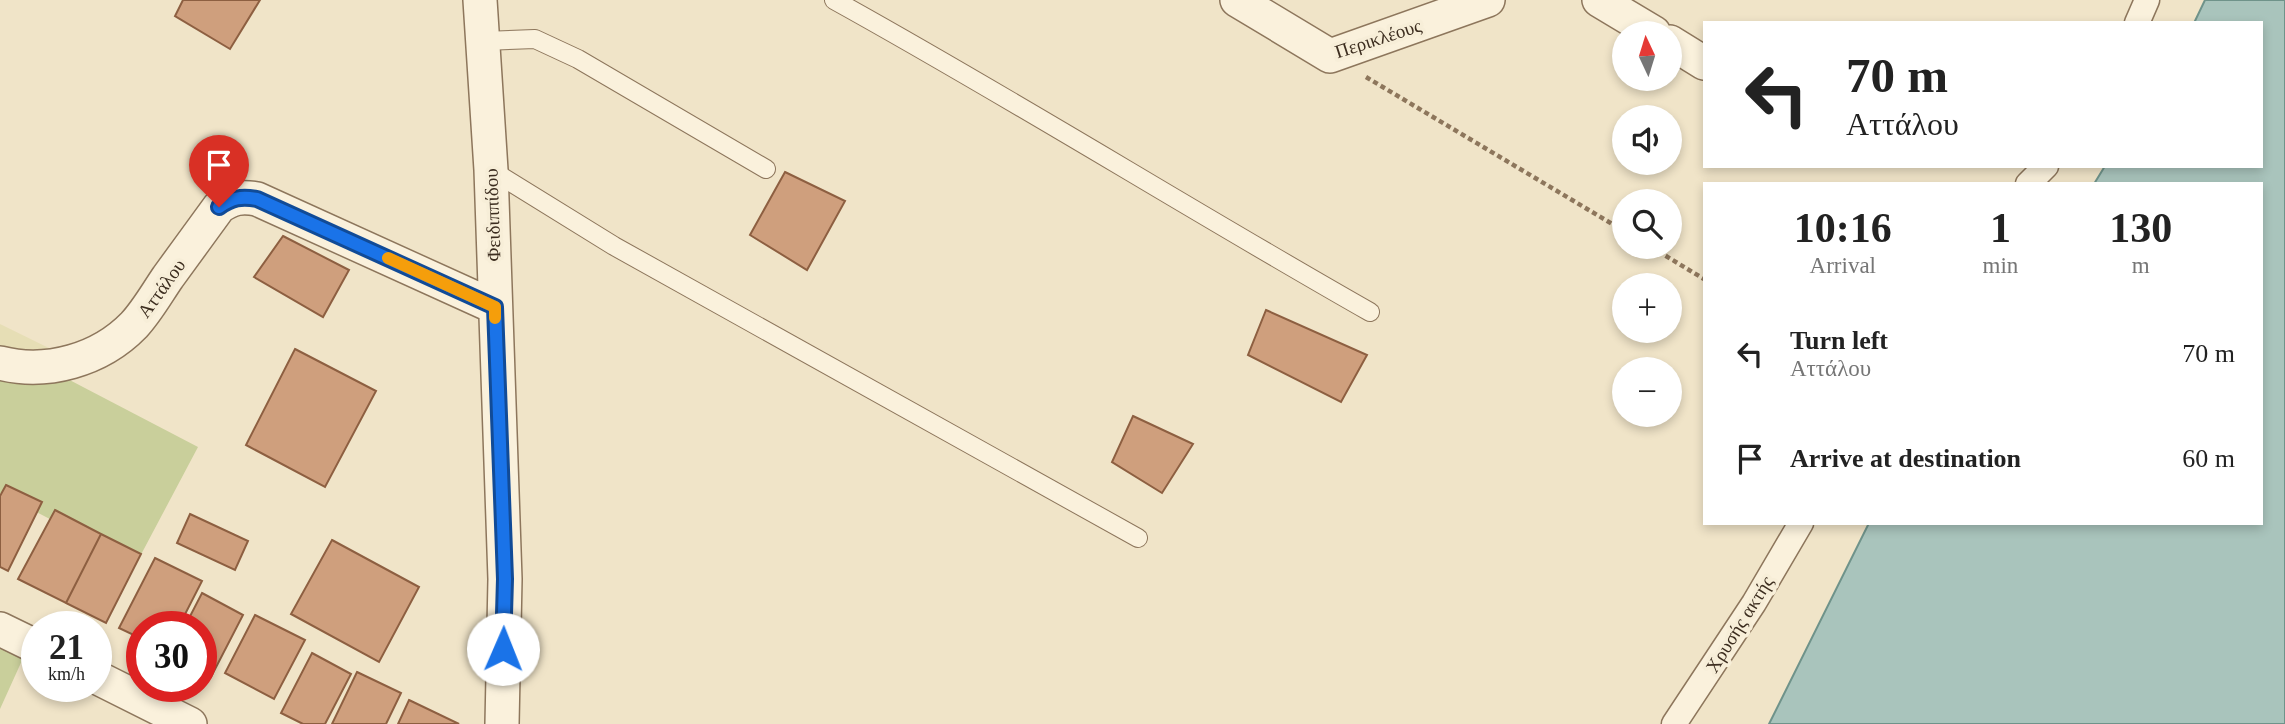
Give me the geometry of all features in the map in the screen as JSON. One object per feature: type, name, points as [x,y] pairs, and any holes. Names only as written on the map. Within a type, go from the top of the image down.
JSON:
[{"type":"street","name":"Φειδιππίδου","points":[[480,0],[491,170],[505,579],[502,724]]},
{"type":"street","name":"Περικλέους","points":[[1237,0],[1331,56],[1488,0]]},
{"type":"street","points":[[1599,0],[1634,21]]},
{"type":"street","points":[[2138,21],[2147,0]]},
{"type":"street","points":[[1682,49],[1703,62]]},
{"type":"street","points":[[2030,182],[2044,168]]},
{"type":"street","name":"Αττάλου","points":[[0,363],[28,367],[62,364],[86,358],[110,346],[134,324],[219,207],[230,199],[244,197],[257,199],[495,307]]},
{"type":"street","name":"Χρυσής ακτής","points":[[1674,724],[1754,603],[1800,525]]},
{"type":"street","points":[[0,629],[21,639]]},
{"type":"street","points":[[112,685],[190,724]]},
{"type":"lane","points":[[834,0],[1370,312]]},
{"type":"lane","points":[[484,41],[535,40],[556,49],[578,59],[766,169]]},
{"type":"lane","points":[[491,170],[614,246],[1138,538]]},
{"type":"path","points":[[1331,56],[1612,224]]},
{"type":"path","points":[[1671,259],[1703,278]]},
{"type":"shaded area","points":[[0,324],[57,352],[0,368]]},
{"type":"green space","points":[[0,368],[60,375],[198,447],[136,564],[0,493]]},
{"type":"green space","points":[[0,618],[21,628],[21,663],[0,709]]},
{"type":"water","points":[[2205,0],[2285,0],[2285,724],[1769,724],[1868,525],[2263,525],[2263,182],[2095,182],[2104,168],[2263,168],[2263,21],[2195,21]]},
{"type":"building","points":[[183,0],[260,0],[230,49],[175,16]]},
{"type":"building","points":[[785,172],[845,201],[807,270],[750,235]]},
{"type":"building","points":[[283,236],[349,270],[323,317],[254,277]]},
{"type":"building","points":[[1266,310],[1367,355],[1341,402],[1248,355]]},
{"type":"building","points":[[295,349],[376,391],[325,487],[246,445]]},
{"type":"building","points":[[1133,416],[1193,444],[1162,493],[1112,462]]},
{"type":"building","points":[[6,485],[42,502],[8,571],[0,567],[0,496]]},
{"type":"building","points":[[55,510],[101,534],[66,603],[18,579]]},
{"type":"building","points":[[190,514],[248,541],[235,570],[177,543]]},
{"type":"building","points":[[101,534],[141,554],[112,611],[82,611],[66,603]]},
{"type":"building","points":[[332,540],[419,587],[379,662],[291,614]]},
{"type":"building","points":[[155,558],[202,581],[187,611],[128,611]]},
{"type":"building","points":[[202,593],[243,615],[217,665],[217,611],[193,611]]},
{"type":"building","points":[[126,614],[126,631],[119,628]]},
{"type":"building","points":[[255,615],[305,640],[274,699],[225,673]]},
{"type":"building","points":[[312,653],[351,674],[325,724],[303,724],[281,713]]},
{"type":"building","points":[[357,672],[401,693],[386,724],[332,724]]},
{"type":"building","points":[[409,700],[459,724],[398,724]]},
{"type":"slow traffic","points":[[388,258],[495,307],[495,318]]},
{"type":"route","points":[[219,207],[230,199],[257,199],[495,307],[505,579],[503,649]]}]
